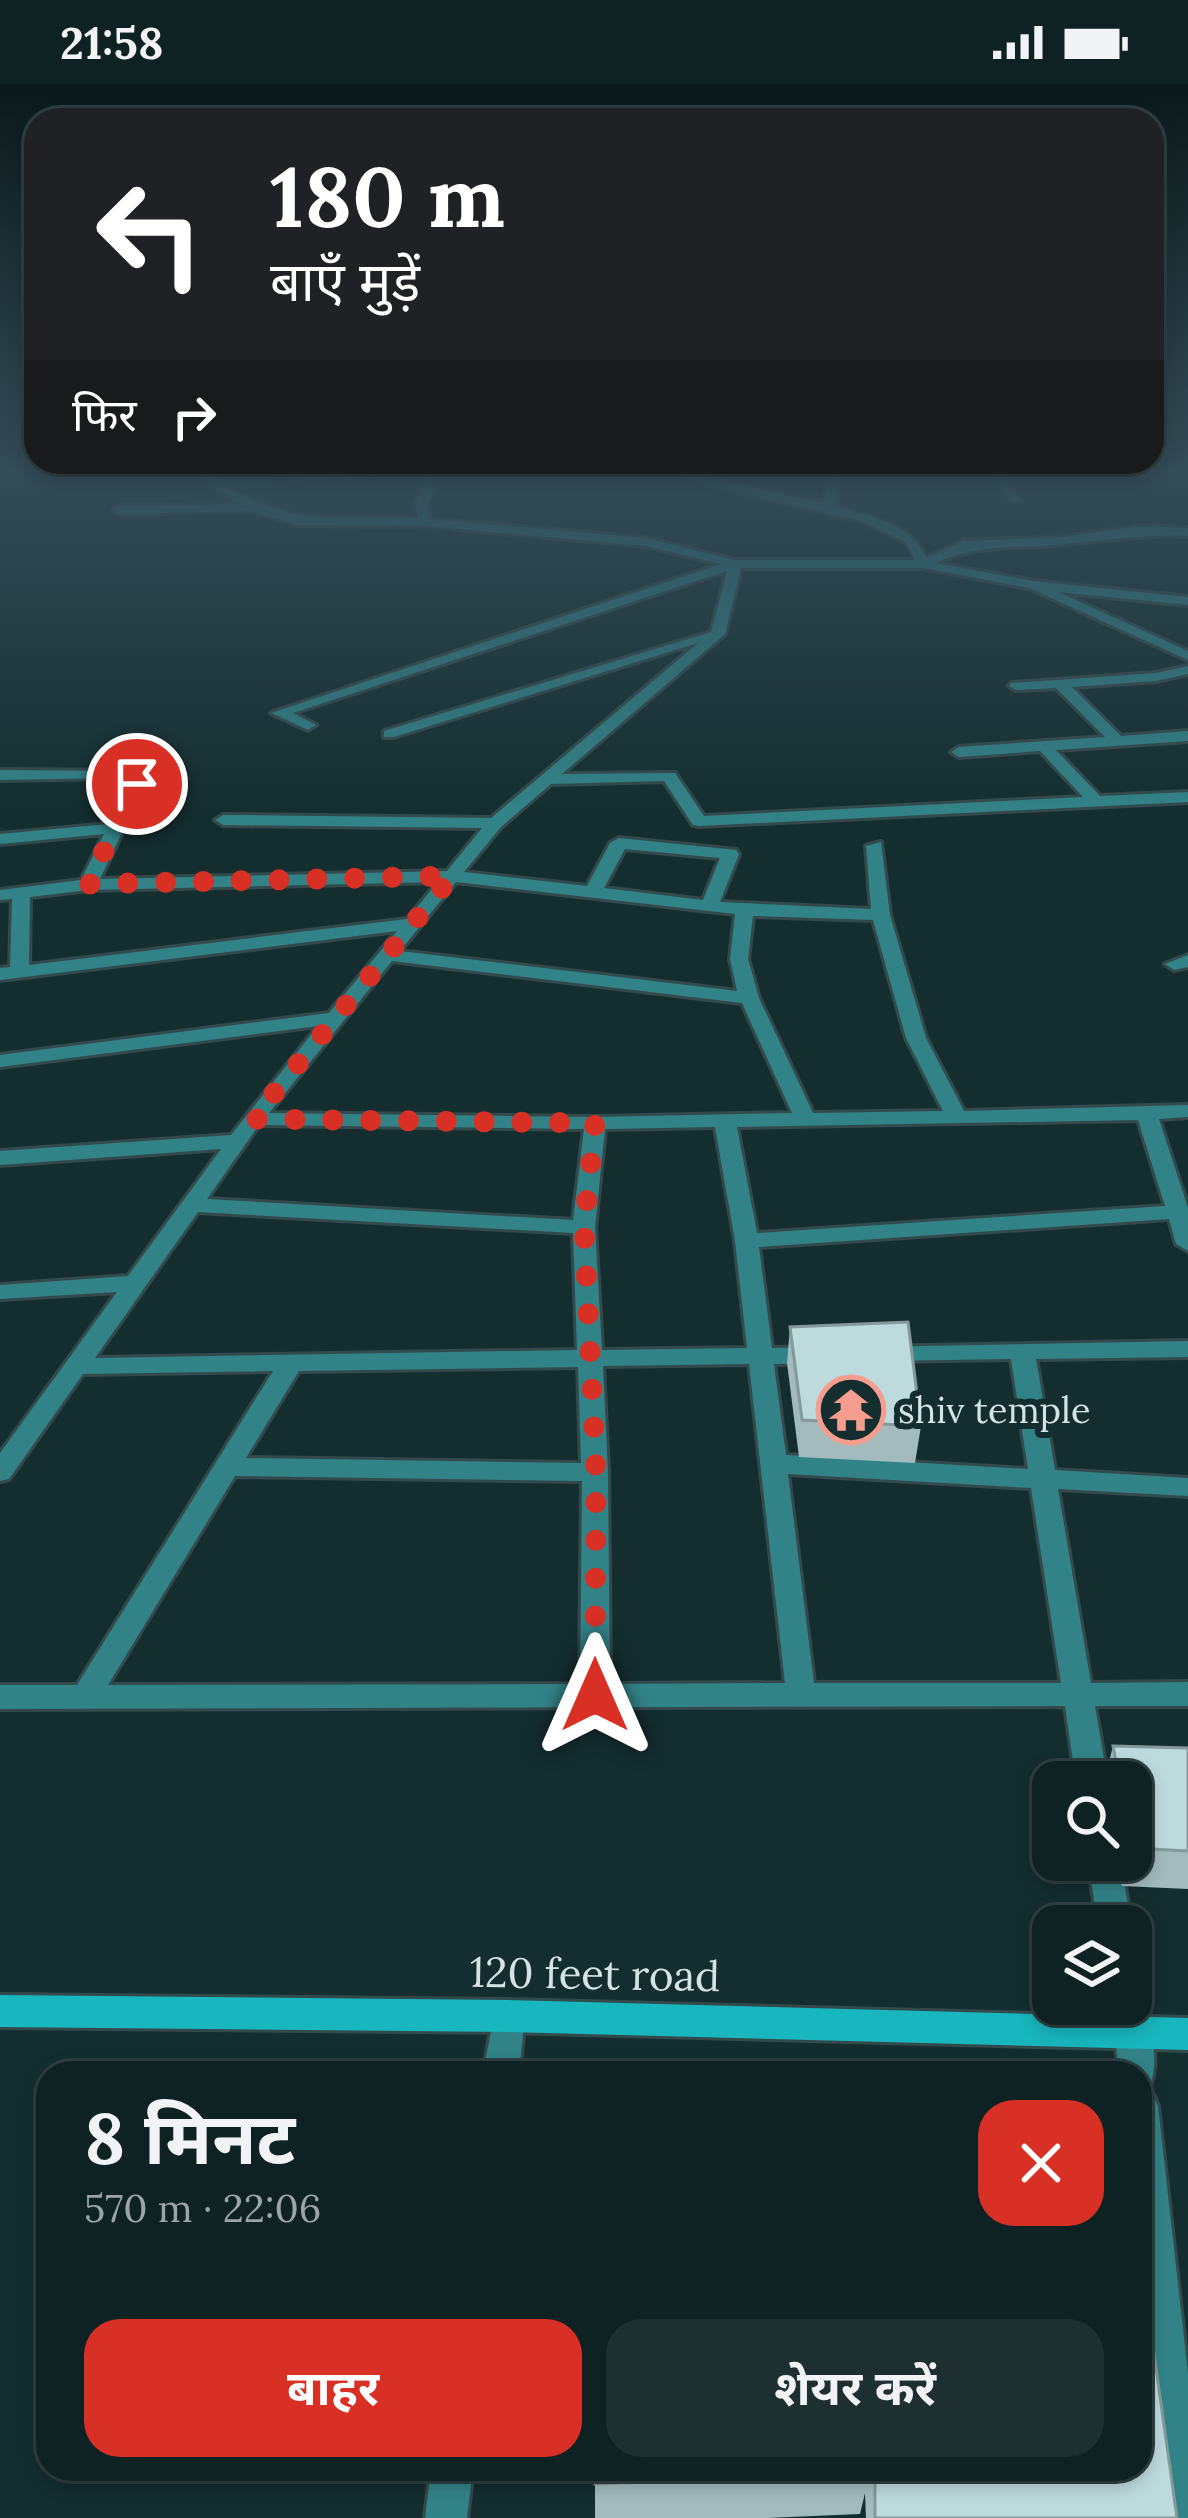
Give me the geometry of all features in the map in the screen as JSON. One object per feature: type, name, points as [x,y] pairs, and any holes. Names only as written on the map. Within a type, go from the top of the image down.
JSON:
[{"type":"street","points":[[308,725],[279,713],[666,587]]},
{"type":"street","points":[[0,1472],[253,1119],[495,823],[720,631],[730,587]]},
{"type":"street","points":[[1037,587],[1188,656]]},
{"type":"street","points":[[1049,587],[1188,601]]},
{"type":"street","points":[[389,734],[720,631]]},
{"type":"street","points":[[609,665],[656,686]]},
{"type":"street","points":[[1016,686],[1156,677],[1188,670]]},
{"type":"street","points":[[1061,684],[1117,741]]},
{"type":"street","points":[[959,752],[1188,736]]},
{"type":"street","points":[[1044,746],[1096,802]]},
{"type":"street","points":[[0,776],[128,774],[137,784],[88,884]]},
{"type":"street","points":[[546,779],[669,776],[699,821]]},
{"type":"street","points":[[699,821],[1188,797]]},
{"type":"street","points":[[223,820],[495,823]]},
{"type":"street","points":[[686,850],[699,821]]},
{"type":"street","points":[[0,838],[118,828]]},
{"type":"street","points":[[592,892],[619,844],[730,854],[709,906]]},
{"type":"street","points":[[875,846],[881,915],[916,1038],[957,1117]]},
{"type":"street","points":[[0,895],[88,884],[452,876],[745,910],[881,915]]},
{"type":"street","points":[[21,896],[9,972],[412,924]]},
{"type":"street","points":[[745,910],[739,959],[749,998],[806,1120]]},
{"type":"street","points":[[386,956],[749,998]]},
{"type":"street","points":[[0,1061],[336,1018]]},
{"type":"street","points":[[253,1119],[595,1123],[1188,1111]]},
{"type":"street","points":[[1147,1114],[1188,1244]]},
{"type":"street","points":[[725,1121],[747,1240],[801,1695]]},
{"type":"street","points":[[595,1123],[584,1227],[596,1472],[595,1695]]},
{"type":"street","points":[[0,1158],[237,1141]]},
{"type":"street","points":[[191,1205],[584,1227]]},
{"type":"street","points":[[747,1240],[1178,1212]]},
{"type":"street","points":[[0,1292],[136,1283]]},
{"type":"street","points":[[76,1366],[1188,1348]]},
{"type":"street","points":[[1022,1351],[1088,1761]]},
{"type":"street","points":[[86,1696],[291,1363]]},
{"type":"street","points":[[776,1464],[1188,1487]]},
{"type":"street","points":[[226,1467],[596,1472]]},
{"type":"street","points":[[0,1697],[1188,1694]]},
{"type":"street","name":"120 feet road","points":[[0,2011],[1032,2019]]},
{"type":"street","points":[[502,2061],[508,2016]]},
{"type":"street","points":[[1131,2025],[1135,2061]]},
{"type":"street","name":"120 feet road","points":[[1152,2025],[1188,2034]]},
{"type":"street","points":[[1152,2221],[1183,2518]]},
{"type":"street","points":[[446,2518],[451,2481]]},
{"type":"building","points":[[908,1322],[921,1426],[802,1420],[790,1327]]},
{"type":"building","points":[[1113,1746],[1188,1748],[1188,1851],[1152,1849],[1152,1761],[1116,1761]]},
{"type":"building","points":[[1152,2339],[1177,2518],[875,2518],[875,2481],[1152,2481]]},
{"type":"building","points":[[595,2481],[670,2481],[595,2484]]},
{"type":"place","name":"shiv temple","points":[[851,1410]]},
{"type":"route","points":[[137,784],[88,884],[452,876],[253,1119],[595,1123],[584,1227],[596,1472],[595,1695]]}]
